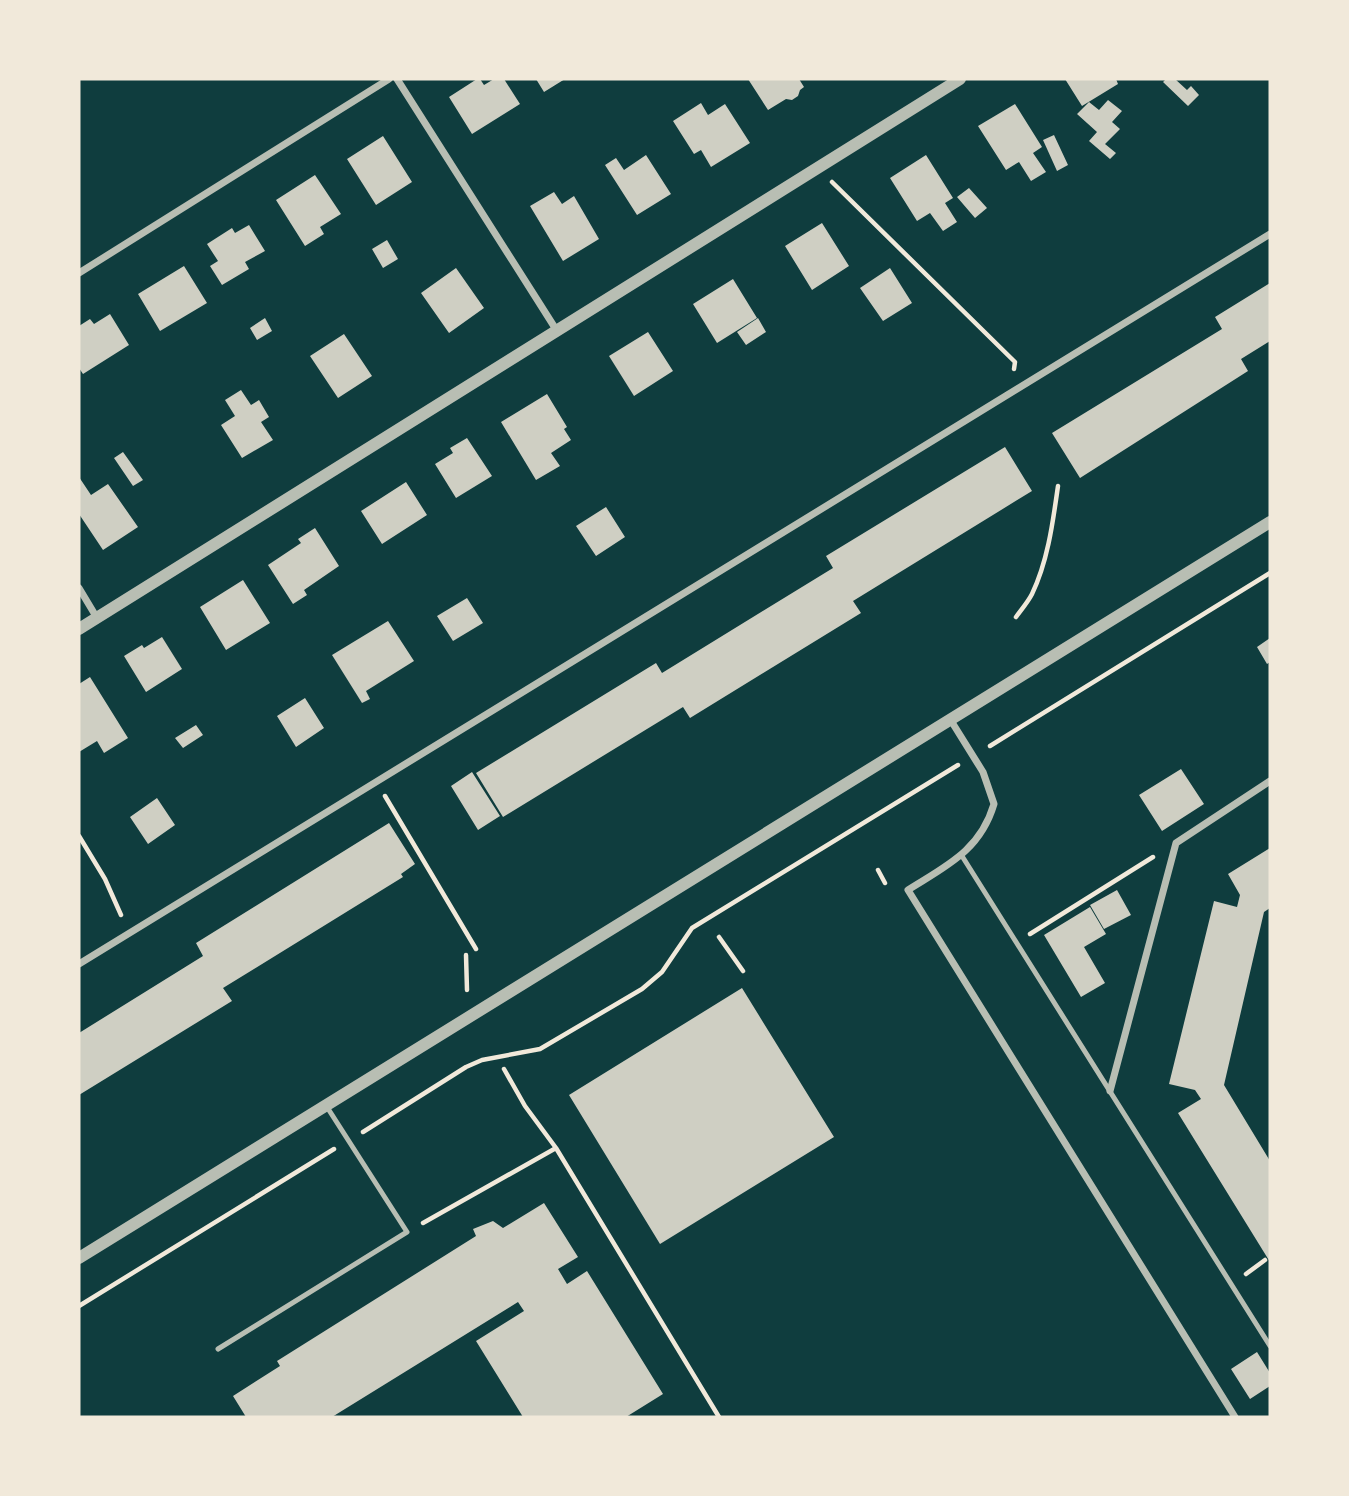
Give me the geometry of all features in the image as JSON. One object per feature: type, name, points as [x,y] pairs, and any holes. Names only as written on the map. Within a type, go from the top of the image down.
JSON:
[{"type":"street","points":[[79,273],[389,79]]},
{"type":"street","points":[[397,79],[557,331]]},
{"type":"street","points":[[79,629],[960,79]]},
{"type":"street","points":[[79,964],[375,780],[1012,394],[1270,234]]},
{"type":"street","points":[[79,1258],[1270,522]]},
{"type":"street","points":[[79,588],[97,618]]},
{"type":"street","points":[[950,719],[983,772],[993,798],[991,813],[983,829],[962,856],[908,890],[1234,1417]]},
{"type":"street","points":[[1110,1091],[1176,843],[1270,781]]},
{"type":"lane","points":[[962,856],[1270,1346]]},
{"type":"lane","points":[[218,1349],[407,1232],[326,1104]]},
{"type":"path","points":[[829,179],[1015,362],[1012,394]]},
{"type":"path","points":[[1016,617],[1032,594],[1040,571],[1052,525],[1058,485]]},
{"type":"path","points":[[985,749],[1270,573]]},
{"type":"path","points":[[363,1132],[466,1067],[482,1060],[540,1049],[642,989],[662,972],[692,928],[961,763]]},
{"type":"path","points":[[375,780],[476,949]]},
{"type":"path","points":[[79,836],[105,879],[129,933]]},
{"type":"path","points":[[1017,942],[1176,843]]},
{"type":"path","points":[[878,870],[885,883]]},
{"type":"path","points":[[719,937],[743,971]]},
{"type":"path","points":[[466,955],[467,990]]},
{"type":"path","points":[[504,1069],[525,1106],[556,1148],[719,1417]]},
{"type":"path","points":[[79,1306],[338,1146]]},
{"type":"path","points":[[407,1232],[556,1148]]},
{"type":"building","points":[[477,79],[484,85],[494,79],[504,79],[520,104],[472,134],[449,97]]},
{"type":"building","points":[[536,79],[565,79],[544,92]]},
{"type":"building","points":[[748,79],[799,79],[804,87],[792,100],[786,99],[768,110]]},
{"type":"building","points":[[1065,79],[1116,79],[1118,84],[1082,106]]},
{"type":"building","points":[[1166,79],[1175,79],[1187,90],[1191,86],[1199,95],[1188,106],[1163,82]]},
{"type":"building","points":[[1108,100],[1122,111],[1112,122],[1120,129],[1105,144],[1116,153],[1110,159],[1089,141],[1097,132],[1077,114],[1089,102],[1099,110]]},
{"type":"building","points":[[701,103],[708,115],[725,104],[750,143],[711,167],[701,150],[694,154],[673,121]]},
{"type":"building","points":[[1015,104],[1042,147],[1033,153],[1046,172],[1031,181],[1019,162],[1006,170],[978,126]]},
{"type":"building","points":[[1054,135],[1068,165],[1057,171],[1043,140]]},
{"type":"building","points":[[383,136],[412,182],[376,205],[347,159]]},
{"type":"building","points":[[646,155],[671,194],[637,215],[605,165],[616,158],[624,170]]},
{"type":"building","points":[[926,155],[953,198],[945,203],[957,222],[943,231],[930,213],[917,221],[890,178]]},
{"type":"building","points":[[315,175],[341,214],[320,227],[324,234],[305,246],[276,200]]},
{"type":"building","points":[[969,188],[987,208],[975,218],[957,197]]},
{"type":"building","points":[[554,192],[562,204],[574,196],[599,239],[563,261],[530,206]]},
{"type":"building","points":[[822,223],[849,266],[812,290],[785,246]]},
{"type":"building","points":[[249,225],[265,251],[245,262],[249,269],[222,285],[210,266],[218,261],[207,244],[232,228],[235,233]]},
{"type":"building","points":[[387,240],[398,259],[383,268],[372,249]]},
{"type":"building","points":[[184,266],[207,303],[160,331],[138,294]]},
{"type":"building","points":[[456,268],[484,308],[449,333],[421,293]]},
{"type":"building","points":[[890,268],[912,303],[883,321],[860,288]]},
{"type":"building","points":[[733,279],[757,318],[717,343],[693,304]]},
{"type":"building","points":[[1270,283],[1270,341],[1241,359],[1248,371],[1080,478],[1052,433],[1222,329],[1215,317]]},
{"type":"building","points":[[110,314],[129,345],[83,374],[79,368],[79,326],[90,319],[94,324]]},
{"type":"building","points":[[265,318],[272,331],[257,340],[250,328]]},
{"type":"building","points":[[758,318],[766,332],[746,345],[737,332]]},
{"type":"building","points":[[648,332],[673,371],[634,396],[609,356]]},
{"type":"building","points":[[344,334],[372,376],[338,398],[310,356]]},
{"type":"building","points":[[241,390],[251,405],[259,400],[269,417],[261,422],[273,440],[242,458],[221,425],[235,416],[225,400]]},
{"type":"building","points":[[547,394],[567,427],[564,429],[571,440],[551,453],[560,466],[536,480],[501,422]]},
{"type":"building","points":[[467,438],[492,476],[456,498],[435,464],[453,453],[450,448]]},
{"type":"building","points":[[1005,447],[1032,491],[853,601],[861,613],[690,718],[683,707],[503,817],[476,773],[656,663],[662,673],[833,568],[826,556]]},
{"type":"building","points":[[123,452],[143,480],[133,486],[114,458]]},
{"type":"building","points":[[79,477],[91,495],[108,484],[138,527],[103,550],[79,514]]},
{"type":"building","points":[[406,482],[427,515],[382,544],[361,511]]},
{"type":"building","points":[[606,507],[625,537],[596,556],[576,526]]},
{"type":"building","points":[[315,528],[339,566],[304,590],[307,595],[293,604],[268,565],[301,543],[298,539]]},
{"type":"building","points":[[243,580],[270,623],[226,650],[200,607]]},
{"type":"building","points":[[467,598],[483,623],[453,641],[437,616]]},
{"type":"building","points":[[388,621],[414,661],[366,691],[370,699],[362,703],[332,655]]},
{"type":"building","points":[[162,637],[182,669],[146,692],[124,656]]},
{"type":"building","points":[[1270,638],[1270,662],[1267,664],[1257,647]]},
{"type":"building","points":[[90,677],[128,738],[104,753],[97,741],[79,752],[79,684]]},
{"type":"building","points":[[305,698],[324,728],[296,747],[277,716]]},
{"type":"building","points":[[196,725],[203,735],[183,748],[175,738]]},
{"type":"building","points":[[1181,769],[1204,804],[1162,831],[1139,795]]},
{"type":"building","points":[[472,772],[500,816],[478,830],[451,786]]},
{"type":"building","points":[[157,798],[175,825],[148,844],[130,817]]},
{"type":"building","points":[[389,823],[415,864],[401,874],[403,877],[223,988],[232,1001],[79,1095],[79,1033],[203,956],[196,943]]},
{"type":"building","points":[[1270,848],[1270,908],[1264,912],[1224,1085],[1270,1161],[1270,1262],[1178,1113],[1201,1099],[1195,1090],[1169,1084],[1214,901],[1237,907],[1240,895],[1228,874]]},
{"type":"building","points":[[1117,890],[1131,915],[1104,929],[1090,905]]},
{"type":"building","points":[[1090,907],[1106,934],[1084,947],[1105,983],[1081,997],[1044,935]]},
{"type":"building","points":[[742,988],[834,1137],[660,1244],[569,1095]]},
{"type":"building","points":[[544,1203],[578,1257],[558,1269],[567,1284],[587,1271],[663,1394],[626,1417],[523,1417],[476,1341],[524,1311],[518,1302],[332,1417],[246,1417],[233,1396],[280,1366],[277,1361],[476,1236],[473,1229],[493,1221],[503,1228]]},
{"type":"building","points":[[1257,1352],[1270,1373],[1270,1386],[1250,1399],[1231,1369]]}]
